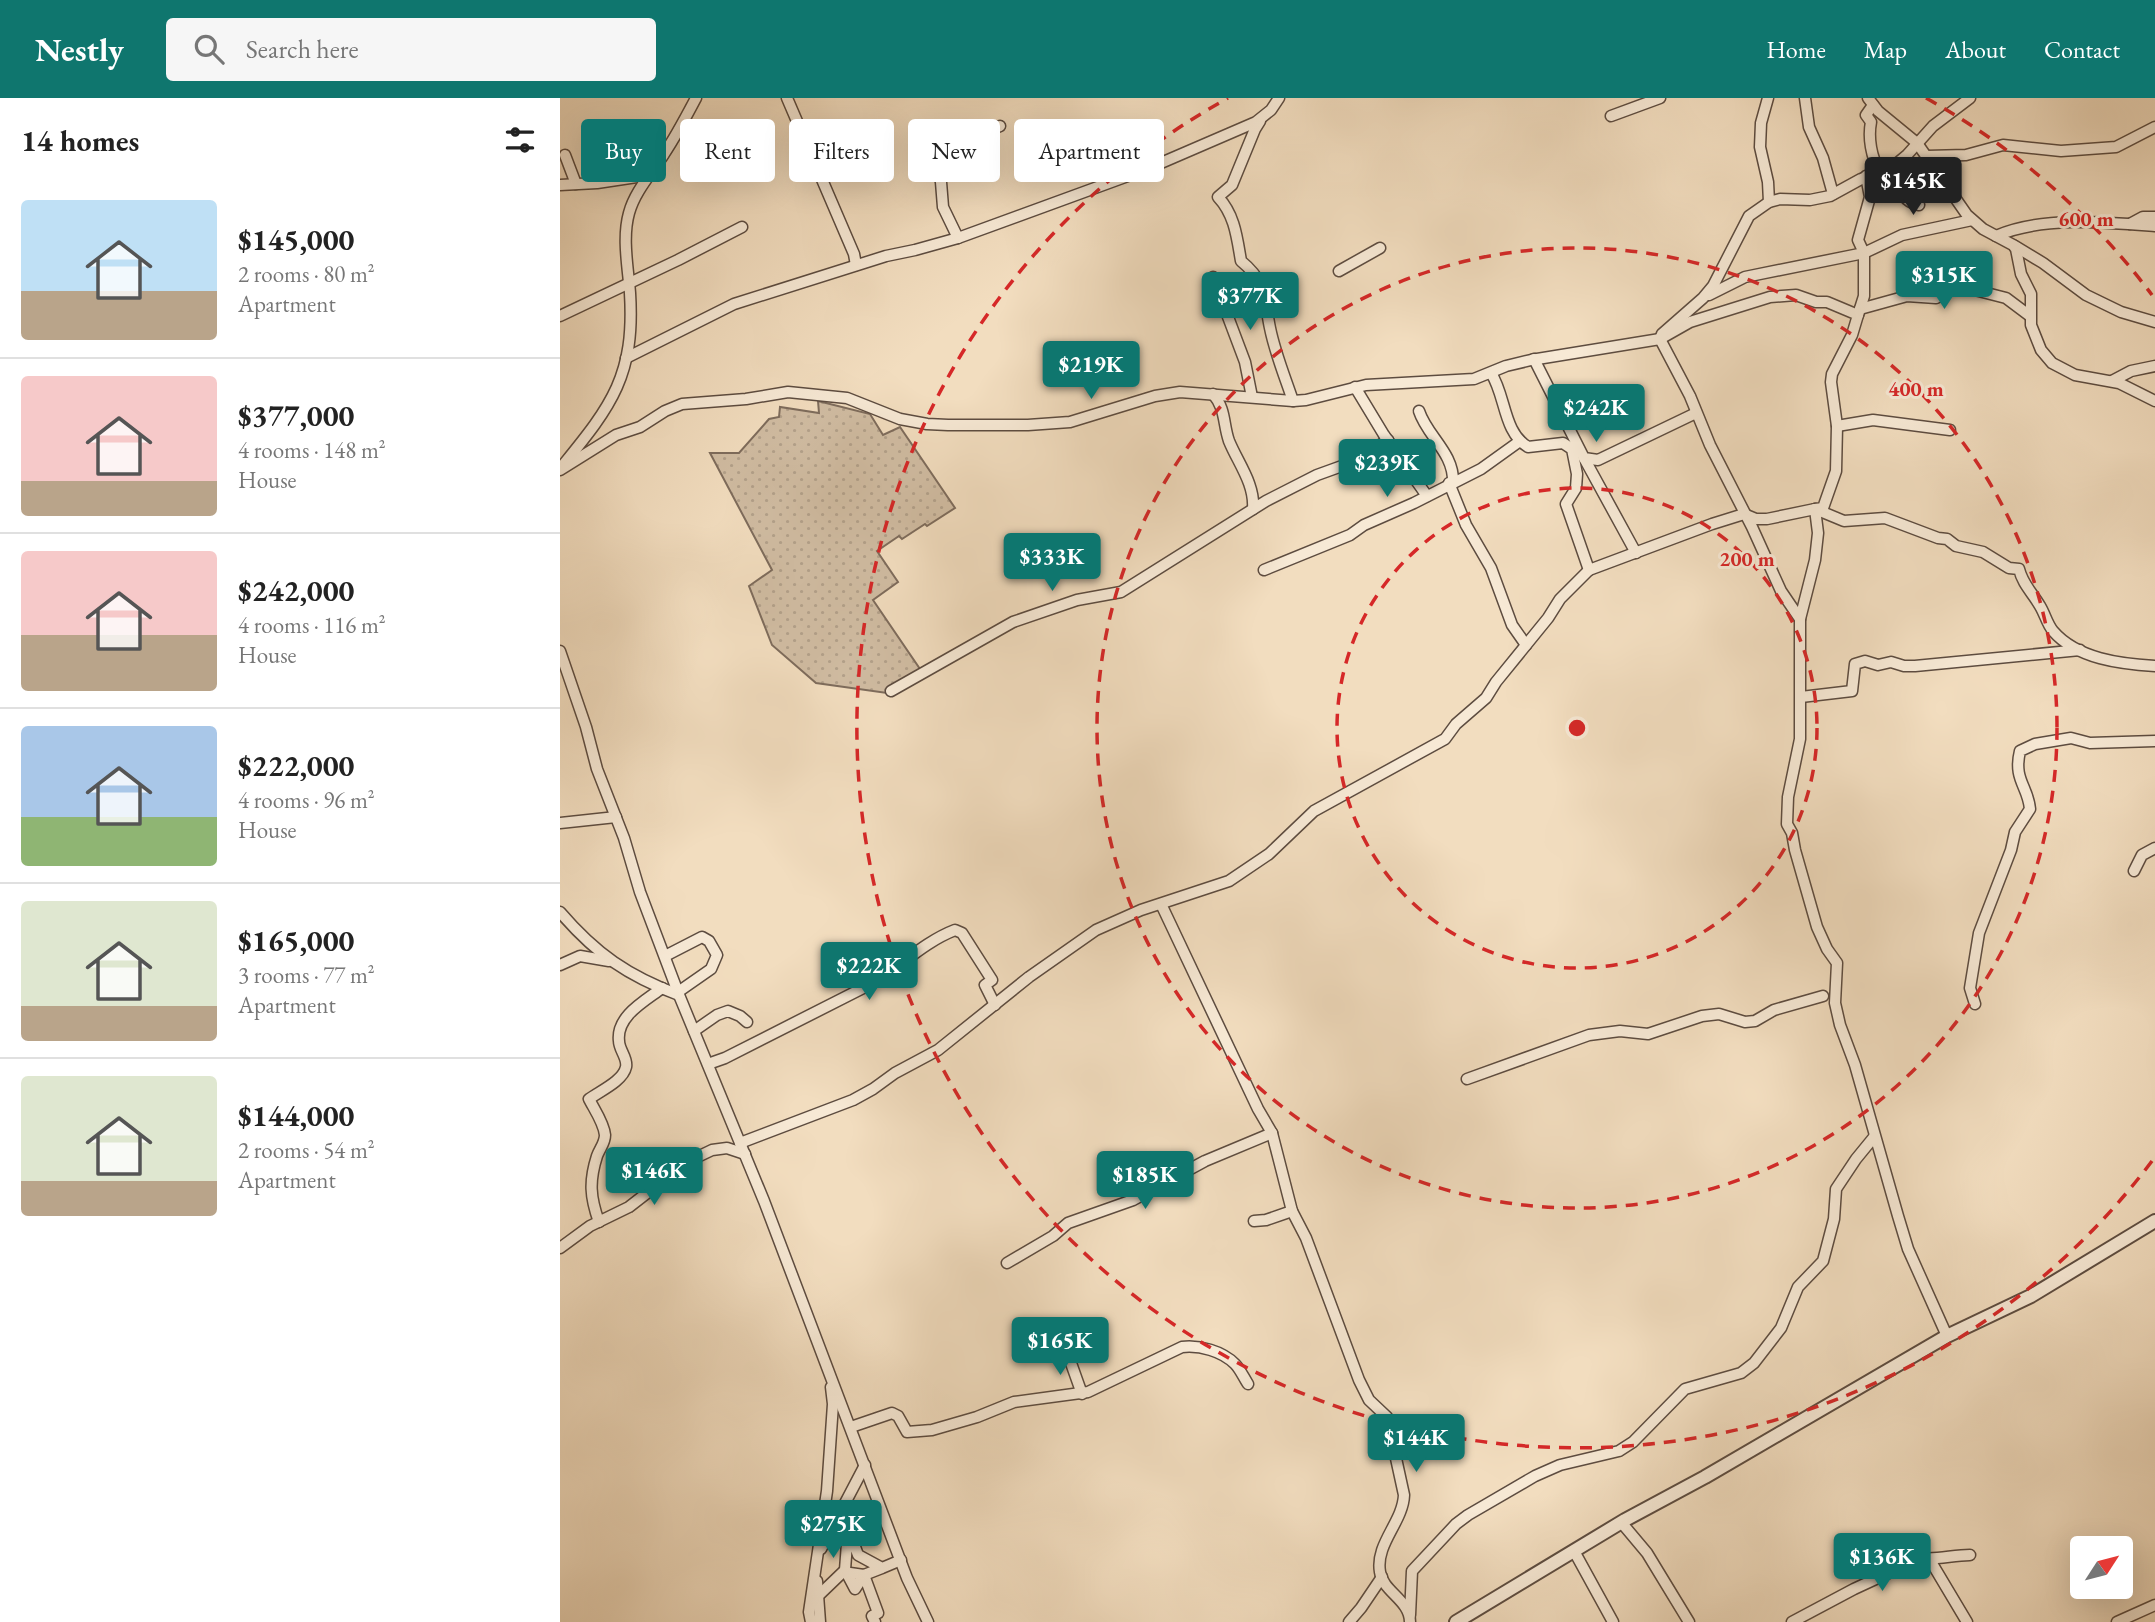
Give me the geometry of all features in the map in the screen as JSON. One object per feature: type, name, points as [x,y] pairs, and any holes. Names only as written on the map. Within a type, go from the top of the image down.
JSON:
[{"type":"street","points":[[787,98],[854,254],[856,265]]},
{"type":"street","points":[[626,358],[734,304],[856,265],[958,238],[1147,169],[1247,127],[1271,110],[1279,98]]},
{"type":"street","points":[[1611,116],[1660,98]]},
{"type":"street","points":[[1768,98],[1761,123],[1760,147],[1768,182],[1769,202]]},
{"type":"street","points":[[1805,98],[1809,127],[1823,158],[1833,194]]},
{"type":"street","points":[[1660,339],[1665,331],[1713,286],[1749,216],[1769,202],[1787,198],[1810,200],[1833,194],[1866,176],[1891,167],[1907,155],[1940,120],[1970,98]]},
{"type":"street","points":[[666,147],[693,99]]},
{"type":"street","points":[[1880,171],[1874,161],[1869,136],[1871,122],[1866,115],[1871,102],[1917,142],[1956,202],[1972,220],[2043,263],[2086,295],[2121,312],[2155,322]]},
{"type":"street","points":[[1264,116],[1255,129],[1232,185],[1218,197],[1228,208],[1241,261],[1255,272],[1268,302],[1270,328],[1293,401]]},
{"type":"street","points":[[1927,156],[1966,155],[2003,145],[2060,151],[2116,147],[2155,127]]},
{"type":"street","points":[[565,155],[576,184]]},
{"type":"street","points":[[1891,167],[1905,198],[1910,203],[1919,205]]},
{"type":"street","points":[[740,1143],[863,1095],[895,1073],[938,1051],[1029,977],[1096,930],[1119,918],[1229,881],[1269,854],[1314,811],[1445,739],[1456,724],[1486,698],[1560,599],[1589,570],[1744,514],[1756,519],[1767,519],[1823,508],[1836,471],[1837,426],[1832,374],[1852,335],[1864,296],[1864,253],[1858,240],[1870,203],[1866,176]]},
{"type":"street","points":[[560,185],[592,182]]},
{"type":"street","points":[[560,469],[599,421],[621,381],[631,332],[626,225],[634,198],[645,182]]},
{"type":"street","points":[[941,182],[943,207],[958,238]]},
{"type":"street","points":[[2130,224],[2138,218],[2155,217]]},
{"type":"street","points":[[1703,298],[1745,277],[1864,253],[1902,235],[1972,220]]},
{"type":"street","points":[[1996,236],[2013,228],[2049,223],[2155,226]]},
{"type":"street","points":[[560,316],[742,227]]},
{"type":"street","points":[[2013,245],[2018,254],[2021,274],[2031,295],[2030,316],[2036,341],[2052,363],[2075,375],[2112,382],[2155,401]]},
{"type":"street","points":[[1339,271],[1380,248]]},
{"type":"street","points":[[1213,277],[1245,362],[1252,397]]},
{"type":"street","points":[[560,469],[616,435],[640,427],[673,407],[695,402],[796,392],[860,401],[900,419],[927,424],[1028,425],[1083,419],[1164,393],[1293,401],[1355,387],[1465,380],[1534,359],[1660,339],[1690,322],[1770,297],[1796,295],[1859,312],[1907,296],[1936,298],[1959,286],[2006,298],[2030,316]]},
{"type":"street","points":[[1660,339],[1780,591],[1800,619]]},
{"type":"street","points":[[1534,359],[1636,553]]},
{"type":"street","points":[[2112,382],[2131,371],[2155,366]]},
{"type":"street","points":[[1491,373],[1501,391],[1510,428],[1520,441],[1528,447],[1563,443],[1572,449],[1577,474],[1576,488],[1566,505],[1589,570]]},
{"type":"street","points":[[1355,387],[1427,496]]},
{"type":"street","points":[[1213,394],[1223,410],[1229,441],[1252,493],[1253,509]]},
{"type":"street","points":[[1419,411],[1422,421],[1438,441],[1453,472],[1451,482],[1466,525],[1491,568],[1512,625],[1526,645]]},
{"type":"street","points":[[1584,458],[1598,460],[1696,413]]},
{"type":"street","points":[[1837,426],[1873,420],[1950,430]]},
{"type":"street","points":[[891,691],[1013,622],[1077,600],[1121,592],[1293,486],[1353,462],[1388,440]]},
{"type":"street","points":[[1265,570],[1350,535],[1364,525],[1481,469],[1520,441]]},
{"type":"street","points":[[1815,509],[1818,533],[1815,560],[1800,619],[1800,739],[1788,797],[1787,824],[1793,835],[1817,927],[1837,963],[1837,1011],[1908,1249],[1947,1336]]},
{"type":"street","points":[[1815,509],[1844,521],[1870,518],[1893,520],[1947,540],[1956,546],[1983,552],[2009,568],[2019,569],[2021,581],[2035,597],[2052,631],[2081,650],[2111,662],[2155,666]]},
{"type":"street","points":[[1801,697],[1853,691],[1855,664],[1865,661],[1878,665],[1891,662],[1915,666],[2081,650]]},
{"type":"street","points":[[560,651],[640,892],[745,1154],[901,1560],[928,1622]]},
{"type":"street","points":[[1975,1004],[1970,988],[1979,933],[2015,832],[2031,809],[2029,798],[2019,779],[2020,751],[2035,744],[2071,738],[2090,743],[2155,741]]},
{"type":"street","points":[[560,823],[616,817]]},
{"type":"street","points":[[2134,871],[2142,855],[2155,848]]},
{"type":"street","points":[[1161,904],[1258,1109],[1272,1133],[1292,1211],[1306,1238],[1359,1380],[1369,1400],[1388,1419],[1404,1495],[1403,1507],[1380,1559],[1382,1577],[1410,1618]]},
{"type":"street","points":[[560,912],[578,934],[609,961],[662,988],[679,993]]},
{"type":"street","points":[[708,1064],[873,983],[893,971],[917,950],[955,930],[962,933],[992,980],[985,985],[995,1004]]},
{"type":"street","points":[[665,956],[702,937],[709,942],[717,955],[711,970],[679,993]]},
{"type":"street","points":[[560,965],[580,956],[609,961]]},
{"type":"street","points":[[599,1222],[591,1186],[598,1153],[605,1136],[604,1128],[589,1099],[621,1075],[626,1061],[618,1043],[621,1027],[634,1009],[662,988]]},
{"type":"street","points":[[1467,1079],[1589,1035],[1619,1031],[1648,1034],[1702,1016],[1720,1014],[1745,1022],[1755,1021],[1774,1010],[1823,996]]},
{"type":"street","points":[[694,1031],[717,1015],[728,1011],[747,1022]]},
{"type":"street","points":[[1007,1263],[1053,1236],[1068,1223],[1133,1200],[1205,1161],[1272,1133]]},
{"type":"street","points":[[1410,1618],[1412,1571],[1456,1524],[1468,1515],[1535,1476],[1560,1465],[1619,1451],[1633,1442],[1685,1389],[1741,1373],[1754,1363],[1781,1328],[1798,1287],[1823,1261],[1834,1219],[1836,1189],[1874,1137]]},
{"type":"street","points":[[560,1248],[599,1222],[629,1207],[687,1163],[712,1150],[727,1148],[745,1154]]},
{"type":"street","points":[[1254,1221],[1292,1211]]},
{"type":"street","points":[[1456,1622],[1621,1522],[1705,1477],[1947,1336],[2031,1296],[2155,1221]]},
{"type":"street","points":[[851,1427],[892,1413],[898,1416],[907,1432],[927,1432],[978,1417],[1014,1402],[1082,1394],[1182,1347],[1193,1346],[1211,1350],[1235,1364],[1248,1384]]},
{"type":"street","points":[[1066,1349],[1082,1394]]},
{"type":"street","points":[[811,1622],[809,1612],[827,1491],[834,1404],[829,1369]]},
{"type":"street","points":[[820,1622],[816,1559],[865,1465]]},
{"type":"street","points":[[1621,1522],[1647,1553],[1689,1622]]},
{"type":"street","points":[[864,1575],[855,1589],[846,1572],[847,1543],[854,1544],[858,1555],[882,1568]]},
{"type":"street","points":[[1574,1551],[1613,1622]]},
{"type":"street","points":[[1792,1622],[1919,1559],[1970,1555]]},
{"type":"street","points":[[818,1596],[843,1572],[864,1575],[901,1560]]},
{"type":"street","points":[[1930,1560],[1967,1622]]},
{"type":"street","points":[[864,1575],[878,1613],[872,1616],[875,1622]]},
{"type":"street","points":[[1349,1622],[1382,1577]]},
{"type":"street","points":[[2117,1622],[2155,1605]]},
{"type":"shaded area","points":[[818,401],[870,414],[883,435],[900,427],[955,508],[902,539],[899,536],[877,551],[898,582],[873,600],[922,672],[887,693],[816,683],[772,645],[749,586],[772,570],[710,453],[739,453],[769,419],[779,417],[780,407],[819,413]]}]
